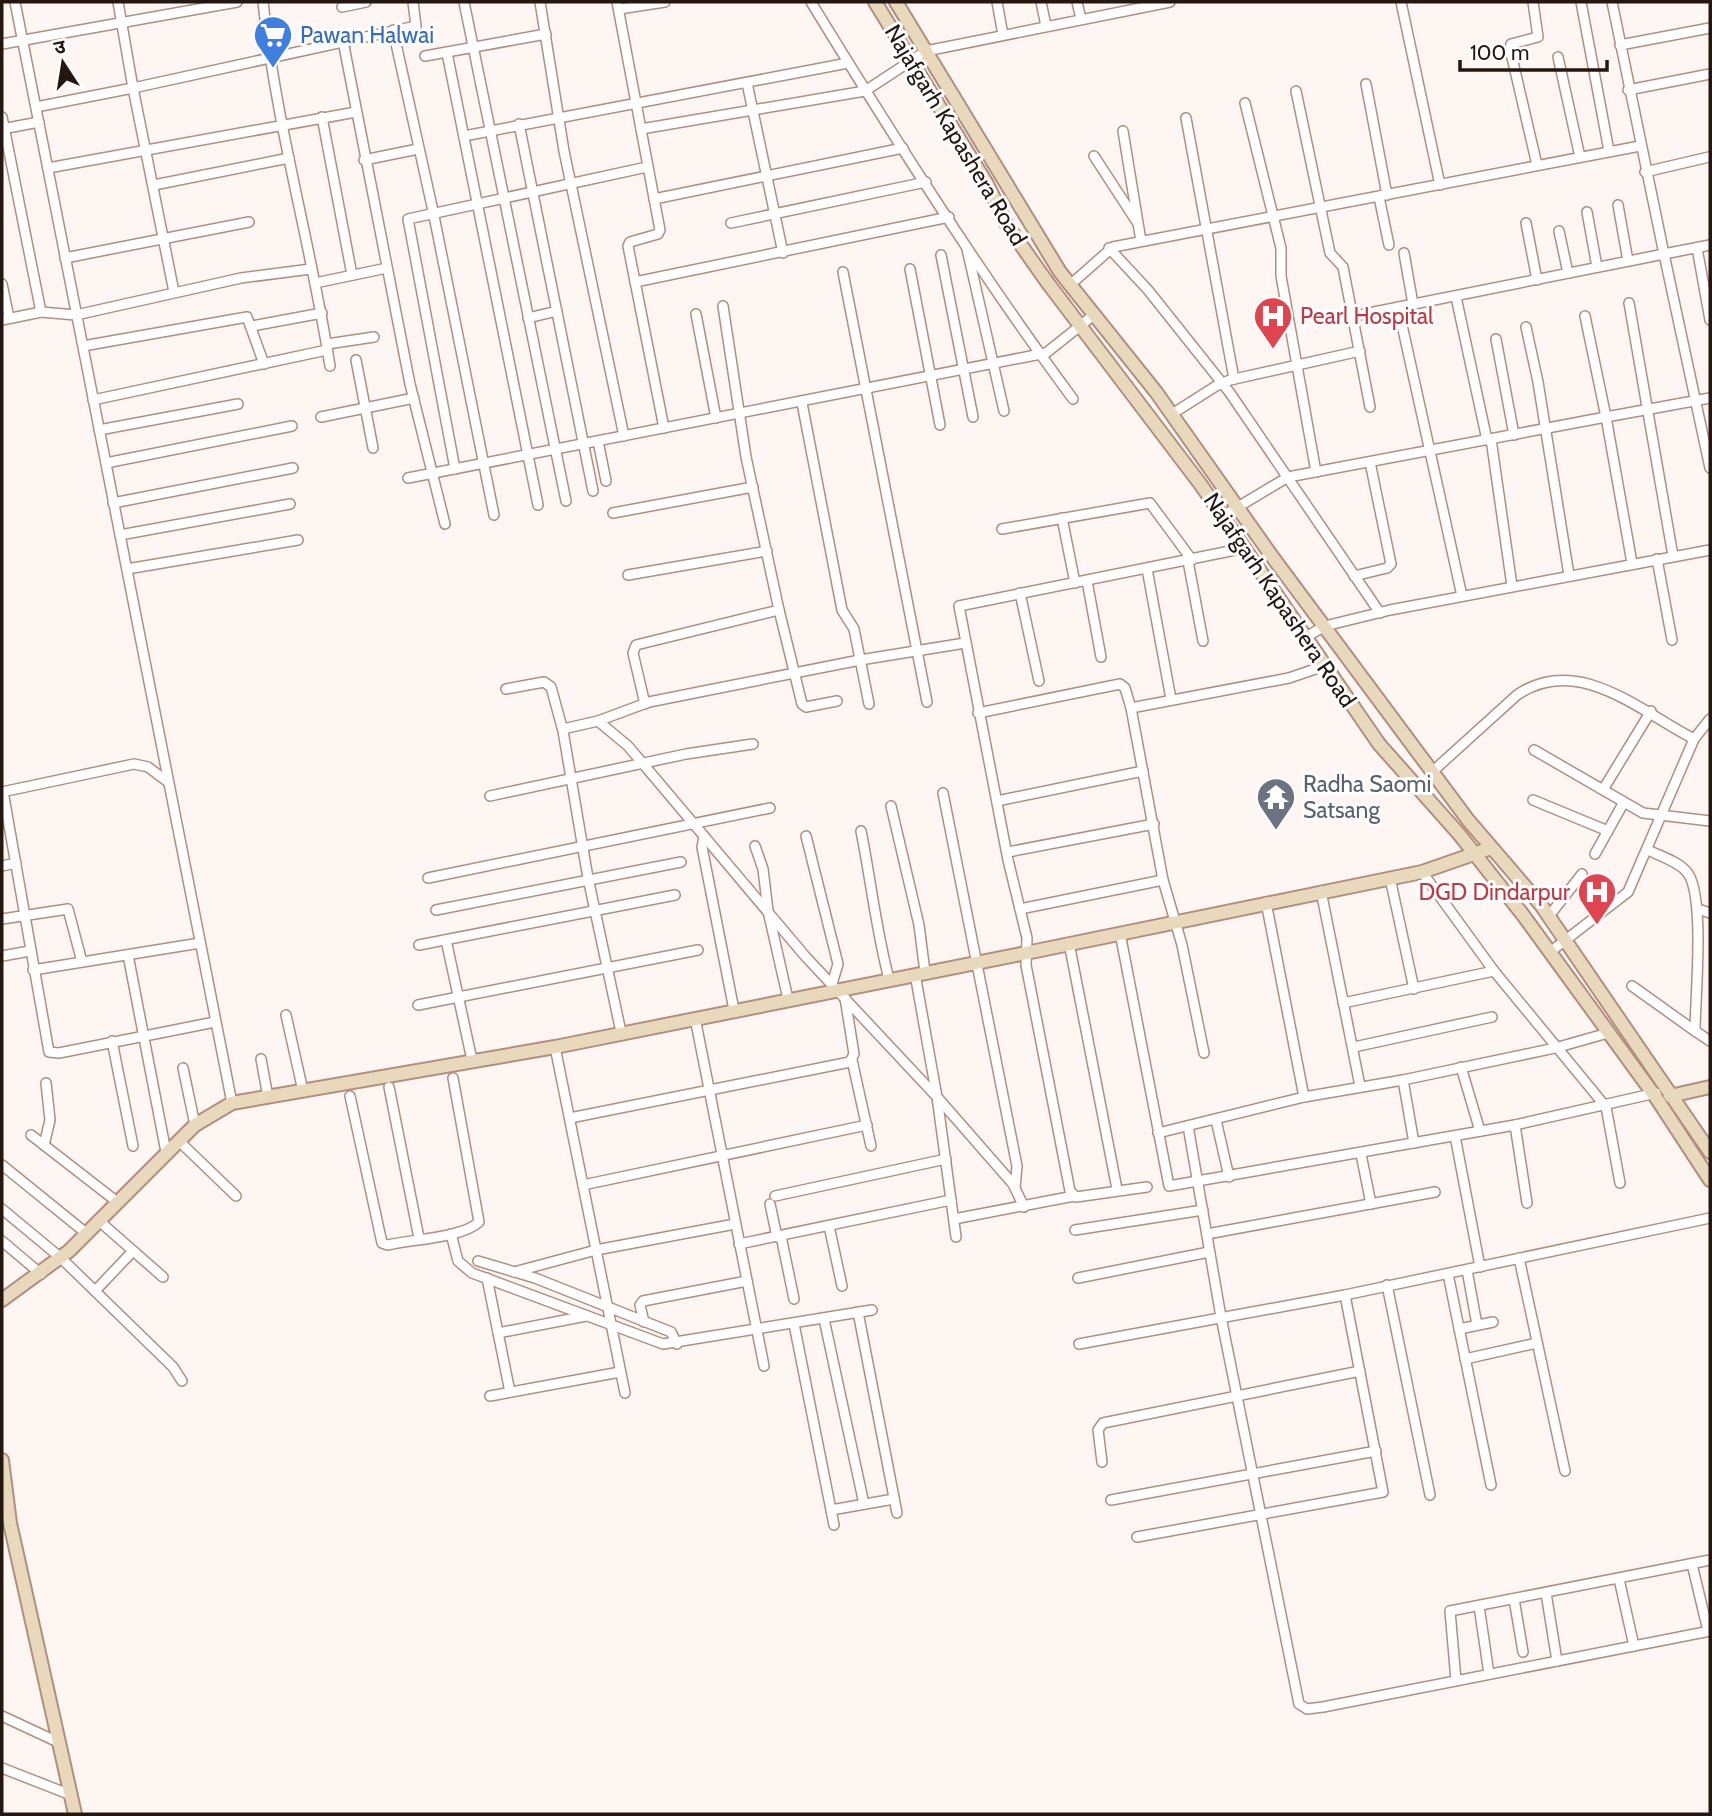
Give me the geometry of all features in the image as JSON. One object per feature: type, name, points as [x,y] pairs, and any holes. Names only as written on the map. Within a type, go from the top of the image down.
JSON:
[{"type":"main road","name":"Najafgarh Kapashera Road","points":[[875,2],[986,184],[1007,225],[1047,282],[1223,516],[1304,638],[1380,744],[1477,855],[1550,952],[1655,1096],[1710,1180]]},
{"type":"main road","name":"Najafgarh Kapashera Road","points":[[896,2],[1060,272],[1172,414],[1238,505],[1270,555],[1432,772],[1491,848],[1549,916],[1672,1092],[1710,1152]]},
{"type":"main road","points":[[1047,282],[1060,272]]},
{"type":"main road","points":[[2,1300],[61,1258],[195,1125],[232,1104],[555,1046],[1026,953],[1422,872],[1491,848]]},
{"type":"main road","points":[[1655,1096],[1710,1087]]},
{"type":"main road","points":[[2,1460],[10,1523],[75,1814]]},
{"type":"street","points":[[15,2],[232,1104]]},
{"type":"street","points":[[118,2],[174,292]]},
{"type":"street","points":[[2,44],[237,2]]},
{"type":"street","points":[[262,2],[281,124],[322,313],[330,366]]},
{"type":"street","points":[[341,7],[366,2]]},
{"type":"street","points":[[36,107],[417,26],[414,2]]},
{"type":"street","points":[[464,2],[566,501]]},
{"type":"street","points":[[540,2],[570,181],[624,436]]},
{"type":"street","points":[[664,428],[628,246],[630,242],[660,233],[618,6],[665,2]]},
{"type":"street","points":[[811,2],[865,91],[1040,354],[1073,399]]},
{"type":"street","points":[[997,2],[1003,35]]},
{"type":"street","points":[[1041,2],[1046,26]]},
{"type":"street","points":[[1077,2],[1081,19]]},
{"type":"street","points":[[1109,2],[1112,13]]},
{"type":"street","points":[[641,129],[865,91],[926,51],[1112,13],[1139,5],[1170,2]]},
{"type":"street","points":[[1401,2],[1440,185]]},
{"type":"street","points":[[1533,2],[1538,37],[1511,44],[1510,49],[1536,166]]},
{"type":"street","points":[[1581,2],[1609,151]]},
{"type":"street","points":[[1612,2],[1645,172],[1710,468]]},
{"type":"street","points":[[1619,45],[1710,28]]},
{"type":"street","points":[[393,30],[433,211],[494,515]]},
{"type":"street","points":[[425,56],[546,34]]},
{"type":"street","points":[[343,41],[414,398],[445,524]]},
{"type":"street","points":[[447,53],[538,505]]},
{"type":"street","points":[[1558,57],[1580,157]]},
{"type":"street","points":[[464,136],[636,101],[848,63]]},
{"type":"street","points":[[1628,90],[1710,74]]},
{"type":"street","points":[[747,83],[783,253]]},
{"type":"street","points":[[1366,84],[1389,245]]},
{"type":"street","points":[[1296,91],[1330,253],[1343,267],[1370,407]]},
{"type":"street","points":[[1245,103],[1271,217],[1281,248],[1281,276],[1316,472]]},
{"type":"street","points":[[48,168],[356,112]]},
{"type":"street","points":[[2,117],[41,312]]},
{"type":"street","points":[[322,117],[352,275]]},
{"type":"street","points":[[1186,118],[1234,379]]},
{"type":"street","points":[[3,129],[39,122]]},
{"type":"street","points":[[519,124],[593,491]]},
{"type":"street","points":[[1123,131],[1141,242]]},
{"type":"street","points":[[1070,285],[1109,248],[1640,146]]},
{"type":"street","points":[[654,199],[903,148]]},
{"type":"street","points":[[365,160],[418,149]]},
{"type":"street","points":[[1094,156],[1139,224]]},
{"type":"street","points":[[1645,172],[1709,157]]},
{"type":"street","points":[[154,185],[289,158]]},
{"type":"street","points":[[455,469],[408,220],[433,211],[478,201],[648,167]]},
{"type":"street","points":[[730,223],[926,182]]},
{"type":"street","points":[[1618,205],[1628,261]]},
{"type":"street","points":[[1587,212],[1597,267]]},
{"type":"street","points":[[635,282],[949,217]]},
{"type":"street","points":[[65,258],[249,222]]},
{"type":"street","points":[[1526,223],[1536,280]]},
{"type":"street","points":[[1559,231],[1568,272]]},
{"type":"street","points":[[965,241],[1004,411]]},
{"type":"street","points":[[1354,316],[1710,245]]},
{"type":"street","points":[[1109,248],[1148,290],[1222,383],[1380,613]]},
{"type":"street","points":[[1697,248],[1710,320]]},
{"type":"street","points":[[1404,253],[1413,304]]},
{"type":"street","points":[[941,255],[973,417]]},
{"type":"street","points":[[315,282],[387,268]]},
{"type":"street","points":[[910,269],[940,425]]},
{"type":"street","points":[[2,284],[5,319],[41,312],[76,315],[241,278],[312,270]]},
{"type":"street","points":[[843,272],[927,702]]},
{"type":"street","points":[[1457,297],[1489,439],[1512,586]]},
{"type":"street","points":[[1629,303],[1673,556]]},
{"type":"street","points":[[723,306],[753,487],[803,706],[837,701]]},
{"type":"street","points":[[1398,307],[1462,596]]},
{"type":"street","points":[[528,318],[557,311]]},
{"type":"street","points":[[251,326],[322,313]]},
{"type":"street","points":[[696,314],[716,418]]},
{"type":"street","points":[[408,478],[802,403],[1046,353],[1095,314]]},
{"type":"street","points":[[83,346],[243,316],[249,318],[264,364]]},
{"type":"street","points":[[1586,316],[1632,563]]},
{"type":"street","points":[[1526,327],[1569,575]]},
{"type":"street","points":[[93,400],[264,364],[374,337]]},
{"type":"street","points":[[1496,340],[1514,435]]},
{"type":"street","points":[[1172,414],[1222,383],[1360,351]]},
{"type":"street","points":[[356,360],[373,448]]},
{"type":"street","points":[[321,417],[414,398]]},
{"type":"street","points":[[1223,516],[1286,478],[1710,398]]},
{"type":"street","points":[[802,403],[842,610],[854,629],[869,704]]},
{"type":"street","points":[[99,430],[238,404]]},
{"type":"street","points":[[106,463],[292,426]]},
{"type":"street","points":[[598,441],[606,481]]},
{"type":"street","points":[[1354,576],[1387,568],[1391,564],[1370,462]]},
{"type":"street","points":[[113,503],[293,468]]},
{"type":"street","points":[[613,513],[753,487]]},
{"type":"street","points":[[1002,529],[1150,503],[1190,560],[1203,641]]},
{"type":"street","points":[[120,535],[290,504]]},
{"type":"street","points":[[1062,518],[1075,583]]},
{"type":"street","points":[[127,569],[298,540]]},
{"type":"street","points":[[1074,1196],[1070,1191],[1026,953],[1027,938],[978,712],[959,606],[1245,548]]},
{"type":"street","points":[[1304,638],[1325,626],[1380,613],[1710,550]]},
{"type":"street","points":[[628,575],[766,551]]},
{"type":"street","points":[[1657,559],[1672,640]]},
{"type":"street","points":[[1147,569],[1171,699]]},
{"type":"street","points":[[1087,581],[1101,657]]},
{"type":"street","points":[[1020,593],[1039,681]]},
{"type":"street","points":[[645,704],[633,653],[636,645],[779,610]]},
{"type":"street","points":[[562,729],[598,721],[645,704],[860,660],[965,643]]},
{"type":"street","points":[[1130,708],[1289,678],[1324,666]]},
{"type":"street","points":[[1432,772],[1517,695],[1532,685],[1550,679],[1619,694],[1651,710],[1694,739]]},
{"type":"street","points":[[506,689],[547,682],[562,729],[594,910],[621,1032]]},
{"type":"street","points":[[978,712],[1120,684],[1125,688],[1163,880],[1175,921],[1203,1053]]},
{"type":"street","points":[[1604,788],[1651,710]]},
{"type":"street","points":[[1550,952],[1628,892],[1648,850],[1658,816],[1694,739],[1710,719]]},
{"type":"street","points":[[598,721],[628,746],[691,824],[937,1097],[1015,1188],[1024,1207]]},
{"type":"street","points":[[490,796],[687,754],[753,744]]},
{"type":"street","points":[[1534,750],[1604,788],[1643,813],[1710,821]]},
{"type":"street","points":[[168,782],[148,766],[134,764],[3,794],[49,1052],[60,1053],[215,1022]]},
{"type":"street","points":[[997,801],[1143,771]]},
{"type":"street","points":[[943,793],[1017,1166],[1015,1188]]},
{"type":"street","points":[[1533,800],[1608,831]]},
{"type":"street","points":[[1595,854],[1624,802]]},
{"type":"street","points":[[891,806],[919,925],[920,973],[956,1237]]},
{"type":"street","points":[[428,878],[770,808]]},
{"type":"street","points":[[1008,852],[1154,824]]},
{"type":"street","points":[[862,831],[874,895],[876,927],[889,979]]},
{"type":"street","points":[[704,836],[702,847],[734,1010]]},
{"type":"street","points":[[806,836],[838,964],[838,990],[871,1146]]},
{"type":"street","points":[[755,846],[765,878],[768,911],[788,999]]},
{"type":"street","points":[[1648,850],[1687,871],[1693,883],[1698,909],[1695,1031]]},
{"type":"street","points":[[436,910],[588,878],[681,862]]},
{"type":"street","points":[[2,866],[16,863]]},
{"type":"street","points":[[1422,872],[1494,971],[1606,1107],[1620,1182]]},
{"type":"street","points":[[1549,916],[1582,874]]},
{"type":"street","points":[[1390,878],[1414,989]]},
{"type":"street","points":[[1020,909],[1163,880]]},
{"type":"street","points":[[1321,891],[1360,1086]]},
{"type":"street","points":[[419,945],[675,895]]},
{"type":"street","points":[[1266,902],[1304,1097]]},
{"type":"street","points":[[2,919],[68,909],[82,962]]},
{"type":"street","points":[[1698,909],[1710,913]]},
{"type":"street","points":[[1120,933],[1169,1186],[1361,1154],[1655,1096]]},
{"type":"street","points":[[446,940],[472,1060]]},
{"type":"street","points":[[33,970],[200,943]]},
{"type":"street","points":[[1069,943],[1117,1189]]},
{"type":"street","points":[[418,1006],[698,950]]},
{"type":"street","points":[[2,956],[30,951]]},
{"type":"street","points":[[128,955],[166,1152]]},
{"type":"street","points":[[1343,1003],[1494,971]]},
{"type":"street","points":[[1632,986],[1710,1041]]},
{"type":"street","points":[[286,1015],[303,1091]]},
{"type":"street","points":[[1354,1047],[1492,1017]]},
{"type":"street","points":[[695,1018],[764,1366]]},
{"type":"street","points":[[1158,1133],[1304,1097],[1403,1080],[1555,1048],[1608,1033]]},
{"type":"street","points":[[112,1041],[133,1146]]},
{"type":"street","points":[[555,1046],[625,1393]]},
{"type":"street","points":[[261,1059],[268,1097]]},
{"type":"street","points":[[570,1118],[852,1060]]},
{"type":"street","points":[[1461,1067],[1480,1131]]},
{"type":"street","points":[[183,1068],[195,1125]]},
{"type":"street","points":[[350,1096],[380,1239],[388,1245],[452,1234],[469,1229],[479,1222],[453,1078]]},
{"type":"street","points":[[1403,1080],[1414,1143]]},
{"type":"street","points":[[44,1145],[50,1120],[46,1083]]},
{"type":"street","points":[[389,1087],[419,1238]]},
{"type":"street","points":[[1216,1120],[1229,1177]]},
{"type":"street","points":[[583,1185],[867,1125]]},
{"type":"street","points":[[1515,1125],[1527,1203]]},
{"type":"street","points":[[1188,1126],[1221,1317],[1296,1699],[1302,1707],[1323,1707],[1709,1631],[1692,1564]]},
{"type":"street","points":[[32,1135],[116,1201]]},
{"type":"street","points":[[1455,1136],[1480,1267]]},
{"type":"street","points":[[180,1142],[236,1196]]},
{"type":"street","points":[[1361,1154],[1371,1204]]},
{"type":"street","points":[[793,1299],[772,1200],[946,1159]]},
{"type":"street","points":[[2,1165],[86,1233]]},
{"type":"street","points":[[954,1219],[1074,1196],[1147,1186]]},
{"type":"street","points":[[1207,1234],[1435,1192]]},
{"type":"street","points":[[739,1244],[951,1200]]},
{"type":"street","points":[[2,1209],[61,1258],[173,1367],[182,1381]]},
{"type":"street","points":[[1075,1230],[1203,1210]]},
{"type":"street","points":[[1079,1345],[1345,1295],[1710,1218]]},
{"type":"street","points":[[98,1220],[163,1277]]},
{"type":"street","points":[[514,1272],[596,1250],[735,1224]]},
{"type":"street","points":[[830,1226],[842,1286]]},
{"type":"street","points":[[452,1234],[458,1261],[472,1273],[649,1341],[677,1344],[872,1310]]},
{"type":"street","points":[[2,1241],[41,1274]]},
{"type":"street","points":[[95,1291],[133,1251]]},
{"type":"street","points":[[1078,1278],[1209,1252]]},
{"type":"street","points":[[1519,1258],[1564,1471]]},
{"type":"street","points":[[478,1261],[607,1306],[671,1332],[677,1344]]},
{"type":"street","points":[[1467,1270],[1477,1325]]},
{"type":"street","points":[[1448,1274],[1490,1485]]},
{"type":"street","points":[[487,1278],[510,1392]]},
{"type":"street","points":[[644,1322],[640,1305],[642,1301],[747,1281]]},
{"type":"street","points":[[1387,1285],[1430,1495]]},
{"type":"street","points":[[1137,1537],[1383,1492],[1345,1295]]},
{"type":"street","points":[[858,1312],[897,1513]]},
{"type":"street","points":[[498,1333],[587,1316]]},
{"type":"street","points":[[824,1319],[864,1504]]},
{"type":"street","points":[[1459,1329],[1493,1322]]},
{"type":"street","points":[[794,1324],[834,1525]]},
{"type":"street","points":[[1465,1359],[1537,1343]]},
{"type":"street","points":[[1102,1462],[1098,1430],[1103,1423],[1360,1371]]},
{"type":"street","points":[[490,1396],[620,1372]]},
{"type":"street","points":[[1111,1500],[1376,1451]]},
{"type":"street","points":[[831,1510],[894,1499]]},
{"type":"street","points":[[1456,1680],[1448,1613],[1710,1560]]},
{"type":"street","points":[[1619,1579],[1634,1646]]},
{"type":"street","points":[[1546,1593],[1558,1661]]},
{"type":"street","points":[[1514,1599],[1523,1652]]},
{"type":"street","points":[[1479,1606],[1489,1674]]},
{"type":"street","points":[[2,1716],[61,1743]]},
{"type":"street","points":[[2,1768],[71,1795]]},
{"type":"place","name":"Pawan Halwai","points":[[273,69]]},
{"type":"place","name":"Pearl Hospital","points":[[1273,350]]},
{"type":"place","name":"Radha Saomi Satsang","points":[[1276,831]]},
{"type":"place","name":"DGD Dindarpur","points":[[1597,926]]}]
